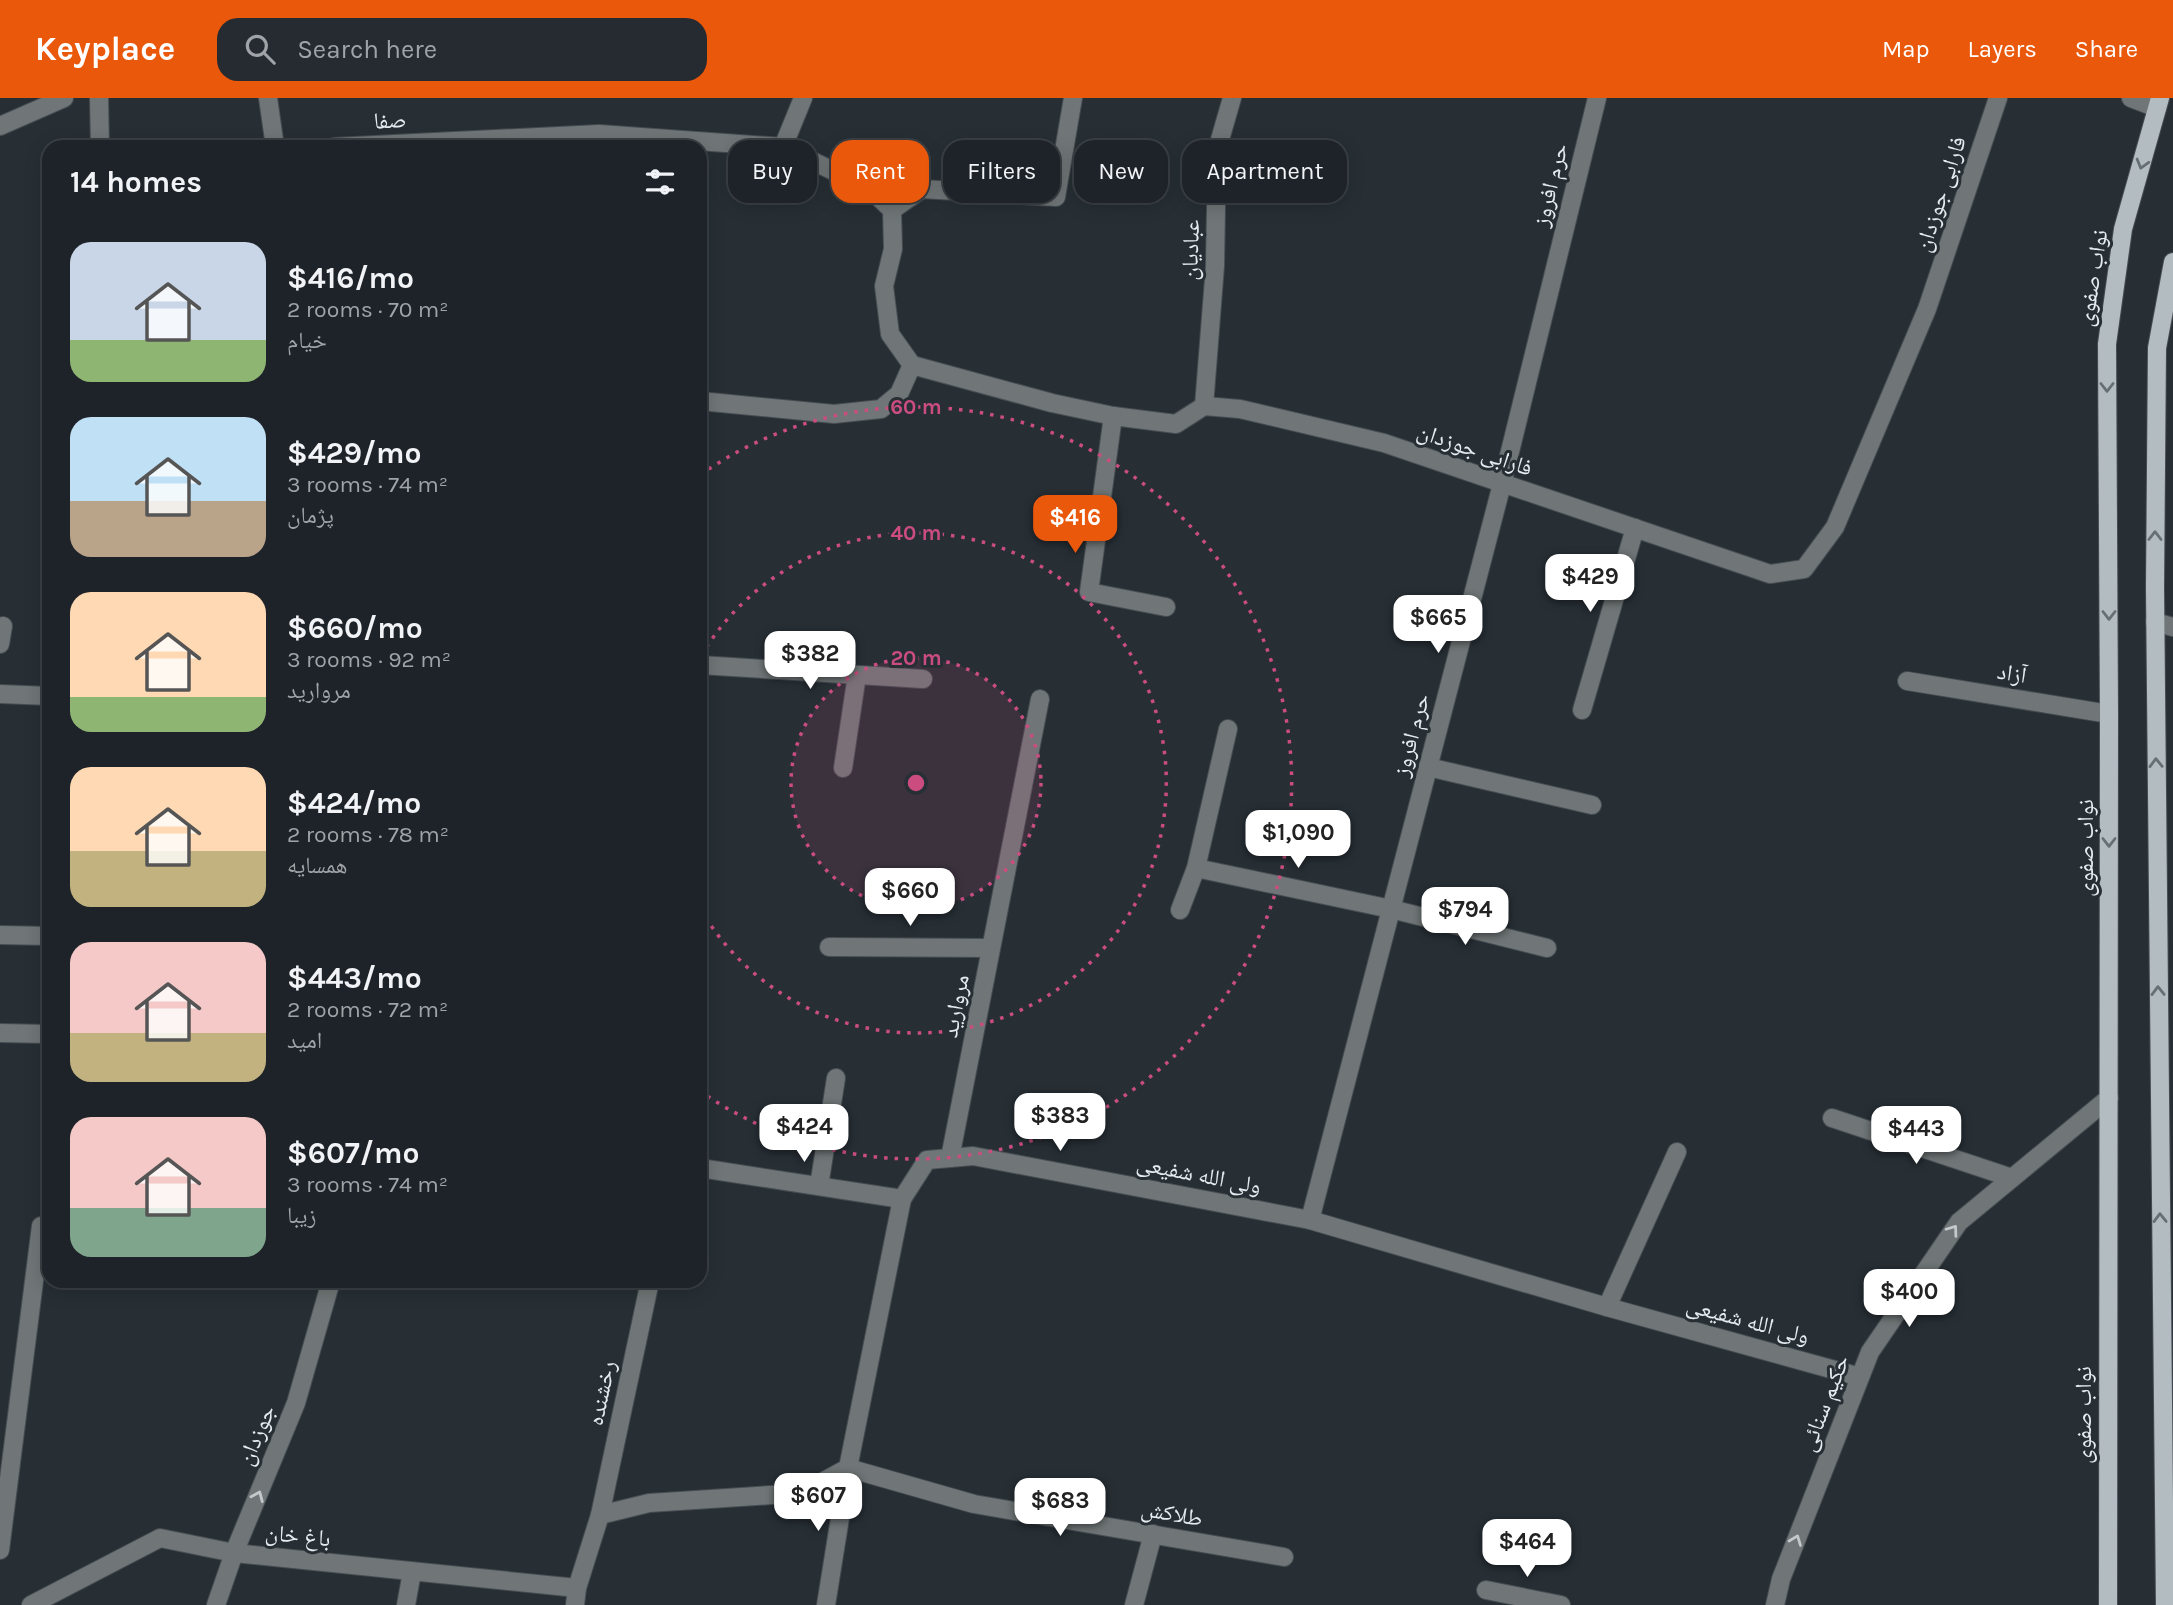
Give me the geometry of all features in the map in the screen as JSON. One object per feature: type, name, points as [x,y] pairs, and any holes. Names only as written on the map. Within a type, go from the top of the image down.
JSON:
[{"type":"main road","name":"نواب صفوی","points":[[2108,1605],[2107,344],[2123,229],[2159,103]]},
{"type":"main road","points":[[2165,1605],[2168,1509],[2155,622],[2157,348],[2173,261]]},
{"type":"street","points":[[0,126],[64,98]]},
{"type":"street","points":[[99,98],[100,140]]},
{"type":"street","points":[[268,98],[274,140]]},
{"type":"street","points":[[786,140],[803,98]]},
{"type":"street","points":[[892,210],[922,189],[1056,197],[1073,98]]},
{"type":"street","name":"عبادیان","points":[[1204,406],[1215,266],[1217,150],[1233,98]]},
{"type":"street","name":"حرم افروز","points":[[1310,1220],[1502,484],[1597,98]]},
{"type":"street","name":"فارابی جوزدان","points":[[1204,406],[1240,409],[1384,443],[1770,574],[1804,569],[1835,527],[1927,309],[1998,98]]},
{"type":"street","points":[[2131,98],[2159,103]]},
{"type":"street","name":"صفا","points":[[707,144],[728,145]]},
{"type":"street","points":[[817,163],[869,188],[892,210],[893,249],[884,286],[890,334],[912,365],[1052,403],[1113,416],[1176,424],[1204,406]]},
{"type":"street","points":[[707,402],[834,414],[881,409],[899,394],[912,365]]},
{"type":"street","points":[[1113,416],[1089,592],[1166,607]]},
{"type":"street","points":[[1581,710],[1634,528]]},
{"type":"street","points":[[2155,622],[2173,627]]},
{"type":"street","points":[[707,665],[923,679]]},
{"type":"street","points":[[843,768],[857,675]]},
{"type":"street","name":"آزاد","points":[[1907,681],[2109,714]]},
{"type":"street","points":[[0,694],[42,696]]},
{"type":"street","name":"مروارید","points":[[950,1158],[1040,699]]},
{"type":"street","points":[[1180,910],[1196,868],[1228,729]]},
{"type":"street","points":[[1428,767],[1592,805]]},
{"type":"street","points":[[1196,868],[1391,909],[1547,948]]},
{"type":"street","points":[[0,935],[42,936]]},
{"type":"street","points":[[829,947],[991,948]]},
{"type":"street","points":[[0,1033],[42,1034]]},
{"type":"street","points":[[819,1186],[836,1078]]},
{"type":"street","name":"حکیم سنائی","points":[[1775,1605],[1781,1579],[1870,1352],[1959,1222],[2109,1098]]},
{"type":"street","points":[[1832,1118],[2012,1178]]},
{"type":"street","points":[[1607,1307],[1677,1152]]},
{"type":"street","name":"ولی الله شفیعی","points":[[826,1605],[848,1468],[902,1199],[928,1160],[973,1156],[1310,1220],[1607,1307],[1860,1377]]},
{"type":"street","points":[[707,1169],[902,1199]]},
{"type":"street","points":[[0,1550],[41,1226]]},
{"type":"street","name":"جوزدان","points":[[216,1605],[233,1553],[296,1404],[329,1288]]},
{"type":"street","name":"رخشنده","points":[[600,1515],[649,1288]]},
{"type":"street","points":[[576,1597],[600,1515],[649,1503],[802,1493],[848,1468]]},
{"type":"street","name":"طلاکش","points":[[848,1468],[974,1504],[1284,1557]]},
{"type":"street","points":[[1134,1605],[1153,1534]]},
{"type":"street","name":"باغ خان","points":[[31,1605],[160,1538],[233,1553],[412,1572],[576,1597]]},
{"type":"street","points":[[406,1605],[412,1572]]},
{"type":"street","points":[[1486,1590],[1561,1605]]}]
